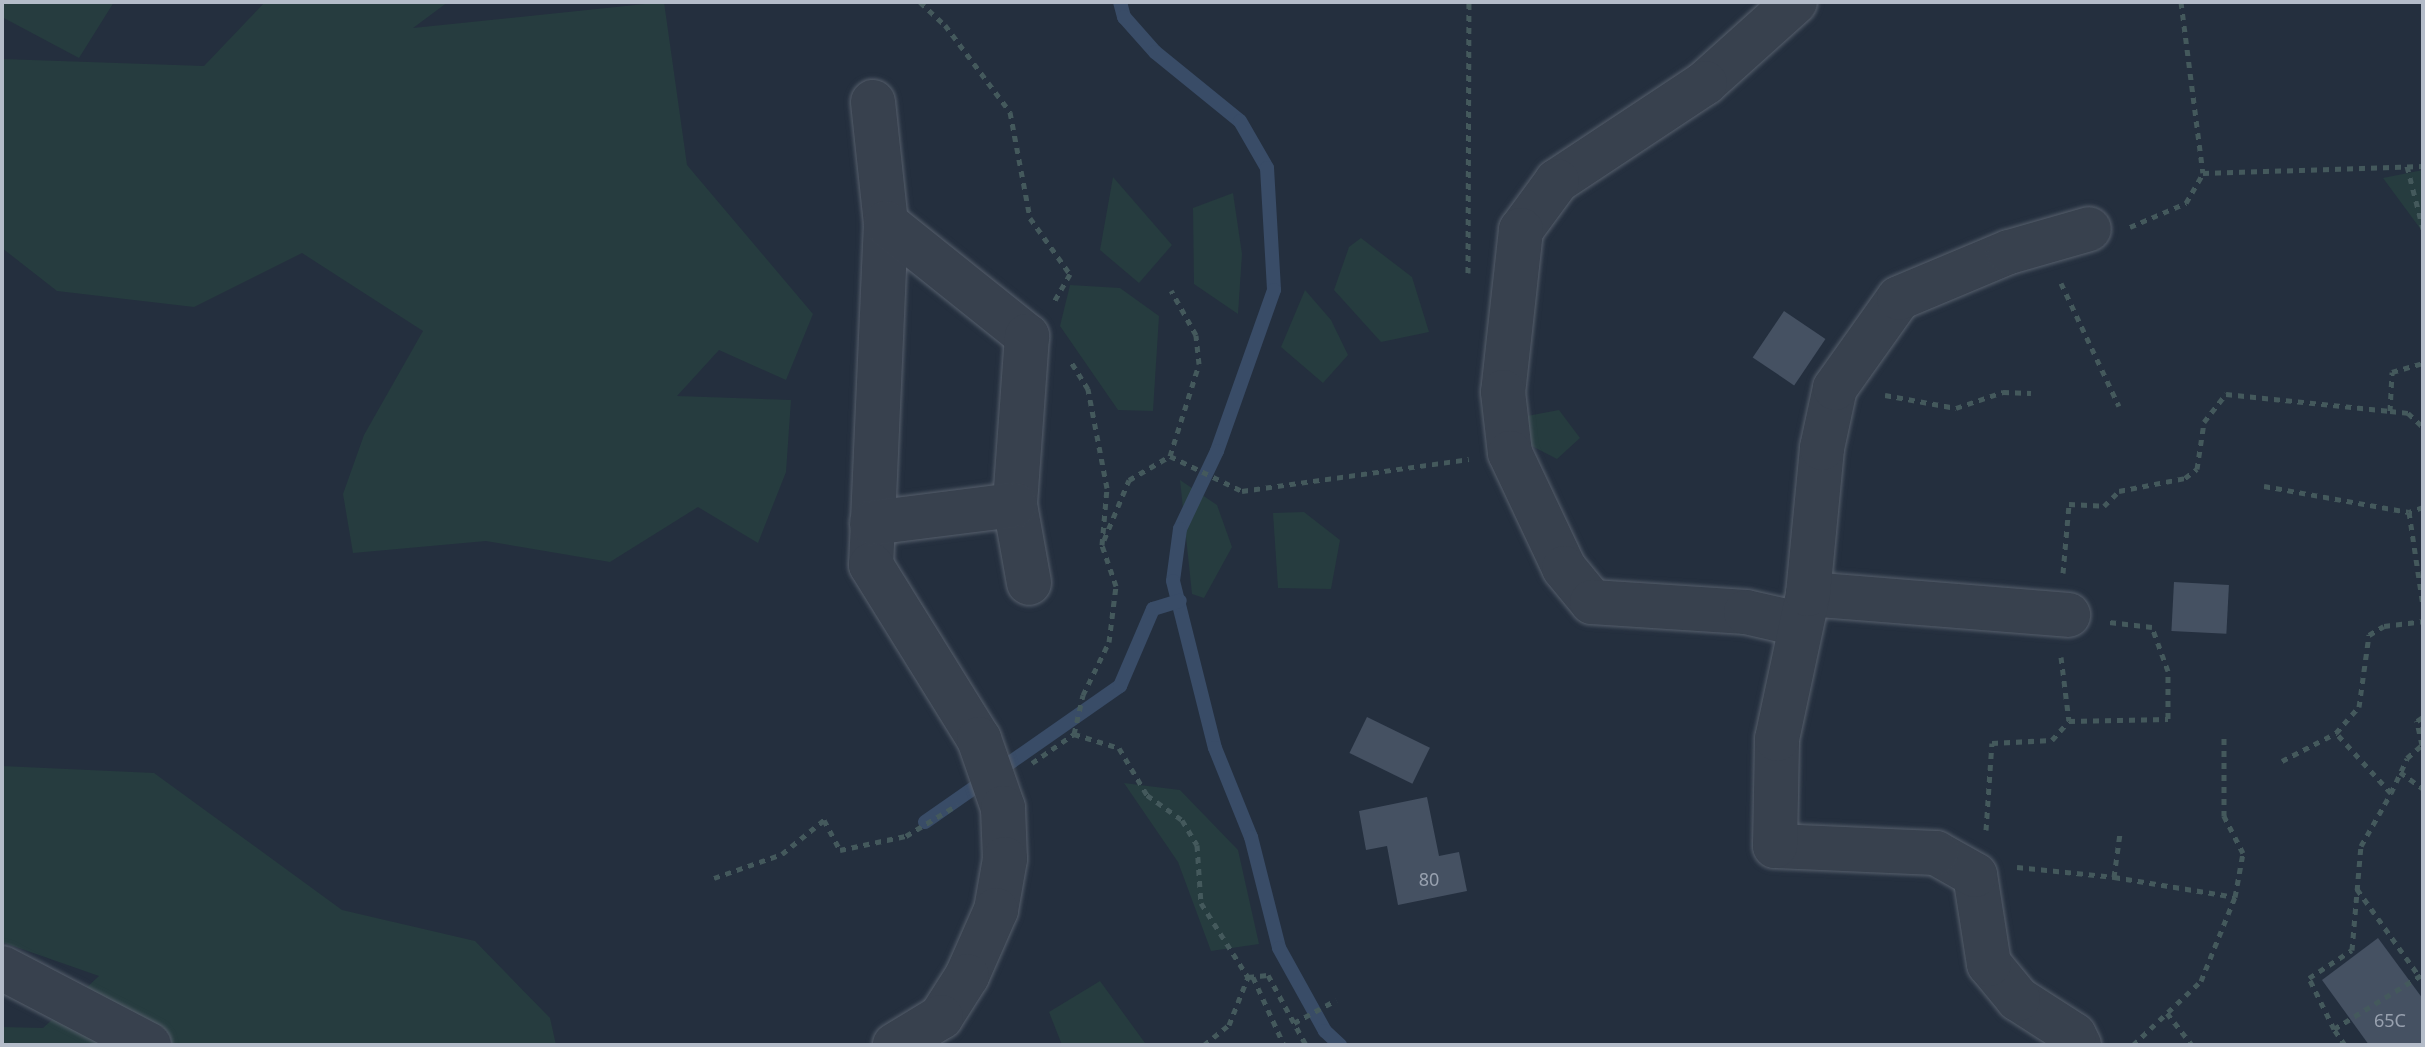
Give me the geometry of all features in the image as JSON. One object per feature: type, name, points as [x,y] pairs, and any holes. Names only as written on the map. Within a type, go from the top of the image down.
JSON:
[{"type":"street","points":[[1795,2],[1705,83],[1557,181],[1521,230],[1503,392],[1510,453],[1564,568],[1592,602],[1746,612],[1804,609],[2063,614]]},
{"type":"street","points":[[873,102],[886,223],[871,565],[992,771],[1005,859],[996,910],[967,976],[941,1017],[895,1045]]},
{"type":"street","points":[[886,223],[1027,336],[1015,505],[1029,583]]},
{"type":"street","points":[[2079,1045],[2074,1035],[2018,999],[1989,964],[1975,875],[1936,853],[1775,846],[1777,739],[1804,609],[1822,448],[1837,387],[1899,298],[2082,230]]},
{"type":"street","points":[[872,523],[1015,505]]},
{"type":"street","points":[[2,968],[149,1045]]},
{"type":"path","points":[[1468,279],[1469,2]]},
{"type":"path","points":[[2082,230],[2088,245],[2186,203],[2203,173],[2181,2]]},
{"type":"path","points":[[2407,166],[2423,229]]},
{"type":"path","points":[[2203,173],[2423,166]]},
{"type":"path","points":[[2057,276],[2119,406]]},
{"type":"path","points":[[1102,545],[1129,480],[1174,457],[1199,364],[1196,335],[1171,290]]},
{"type":"path","points":[[2390,411],[2392,372],[2423,363]]},
{"type":"path","points":[[1837,387],[1956,408],[2003,392],[2031,393]]},
{"type":"path","points":[[2063,614],[2069,504],[2104,506],[2119,491],[2185,478],[2197,469],[2204,422],[2226,394],[2408,413],[2423,427]]},
{"type":"path","points":[[1174,457],[1242,491],[1510,453]]},
{"type":"path","points":[[2264,486],[2409,512],[2423,507]]},
{"type":"path","points":[[2282,761],[2336,733],[2359,707],[2369,635],[2384,626],[2423,618],[2409,512]]},
{"type":"path","points":[[1076,722],[1083,695]]},
{"type":"path","points":[[2345,1045],[2309,978],[2352,950],[2361,846],[2400,772],[2422,745],[2417,721],[2423,717]]},
{"type":"path","points":[[1986,843],[1992,743],[2052,740],[2069,721]]},
{"type":"path","points":[[2336,733],[2391,793]]},
{"type":"path","points":[[1074,734],[1119,748],[1147,795],[1182,820],[1197,845],[1201,903],[1250,977],[1284,1045]]},
{"type":"path","points":[[2133,1045],[2201,981],[2235,897],[2243,853],[2224,816],[2224,738]]},
{"type":"path","points":[[714,878],[782,854],[824,820],[840,850],[906,836],[992,771]]},
{"type":"path","points":[[2400,772],[2423,789]]},
{"type":"path","points":[[2114,877],[2120,833]]},
{"type":"path","points":[[2004,865],[2114,877],[2235,897]]},
{"type":"path","points":[[2334,1029],[2421,975],[2357,889]]},
{"type":"path","points":[[1250,977],[1268,975],[1306,1045]]},
{"type":"path","points":[[1204,1045],[1229,1025],[1250,977]]},
{"type":"path","points":[[1294,1023],[1336,1000]]},
{"type":"path","points":[[2167,1013],[2192,1045]]},
{"type":"green space","points":[[2,2],[114,2],[79,58],[2,17]]},
{"type":"green space","points":[[265,2],[448,2],[413,28],[664,2],[687,165],[813,314],[786,380],[719,350],[677,396],[791,400],[786,472],[758,543],[698,507],[610,562],[486,541],[353,553],[343,494],[364,435],[423,331],[302,253],[194,307],[57,291],[2,248],[2,59],[204,66]]},
{"type":"green space","points":[[2423,170],[2423,231],[2422,231],[2383,178]]},
{"type":"green space","points":[[1113,177],[1172,245],[1139,283],[1100,250]]},
{"type":"green space","points":[[1233,193],[1242,254],[1238,314],[1194,284],[1193,208]]},
{"type":"green space","points":[[1361,238],[1412,277],[1429,332],[1381,342],[1334,290],[1349,247]]},
{"type":"green space","points":[[1070,285],[1120,288],[1159,316],[1153,411],[1118,410],[1060,326]]},
{"type":"green space","points":[[1305,290],[1331,320],[1348,355],[1323,383],[1281,347]]},
{"type":"green space","points":[[1559,410],[1580,438],[1557,459],[1528,444],[1527,416]]},
{"type":"green space","points":[[1180,480],[1217,505],[1232,547],[1204,598],[1192,594]]},
{"type":"green space","points":[[1304,512],[1340,540],[1331,589],[1278,588],[1273,513]]},
{"type":"green space","points":[[2,766],[154,773],[342,910],[475,941],[550,1018],[556,1045],[2,1045],[2,1027],[43,1028],[99,976],[2,942]]},
{"type":"green space","points":[[1124,783],[1180,790],[1238,850],[1259,944],[1211,951],[1178,862]]},
{"type":"green space","points":[[1100,981],[1145,1043],[1062,1045],[1049,1012]]},
{"type":"building","points":[[1784,311],[1825,339],[1794,385],[1753,357]]},
{"type":"building","points":[[2174,582],[2229,585],[2226,634],[2171,631]]},
{"type":"building","points":[[1367,717],[1430,748],[1412,784],[1349,753]]},
{"type":"building","points":[[1427,797],[1439,856],[1459,852],[1467,891],[1398,905],[1387,846],[1366,850],[1359,811]]},
{"type":"building","points":[[2378,938],[2423,999],[2423,1045],[2369,1045],[2322,980]]},
{"type":"waterway","points":[[1120,2],[1124,17],[1155,52],[1240,121],[1267,168],[1274,290],[1217,451],[1180,529],[1173,581],[1215,748],[1251,837],[1279,948],[1325,1031],[1340,1045]]},
{"type":"waterway","points":[[925,822],[1120,686],[1153,609],[1180,601]]}]
